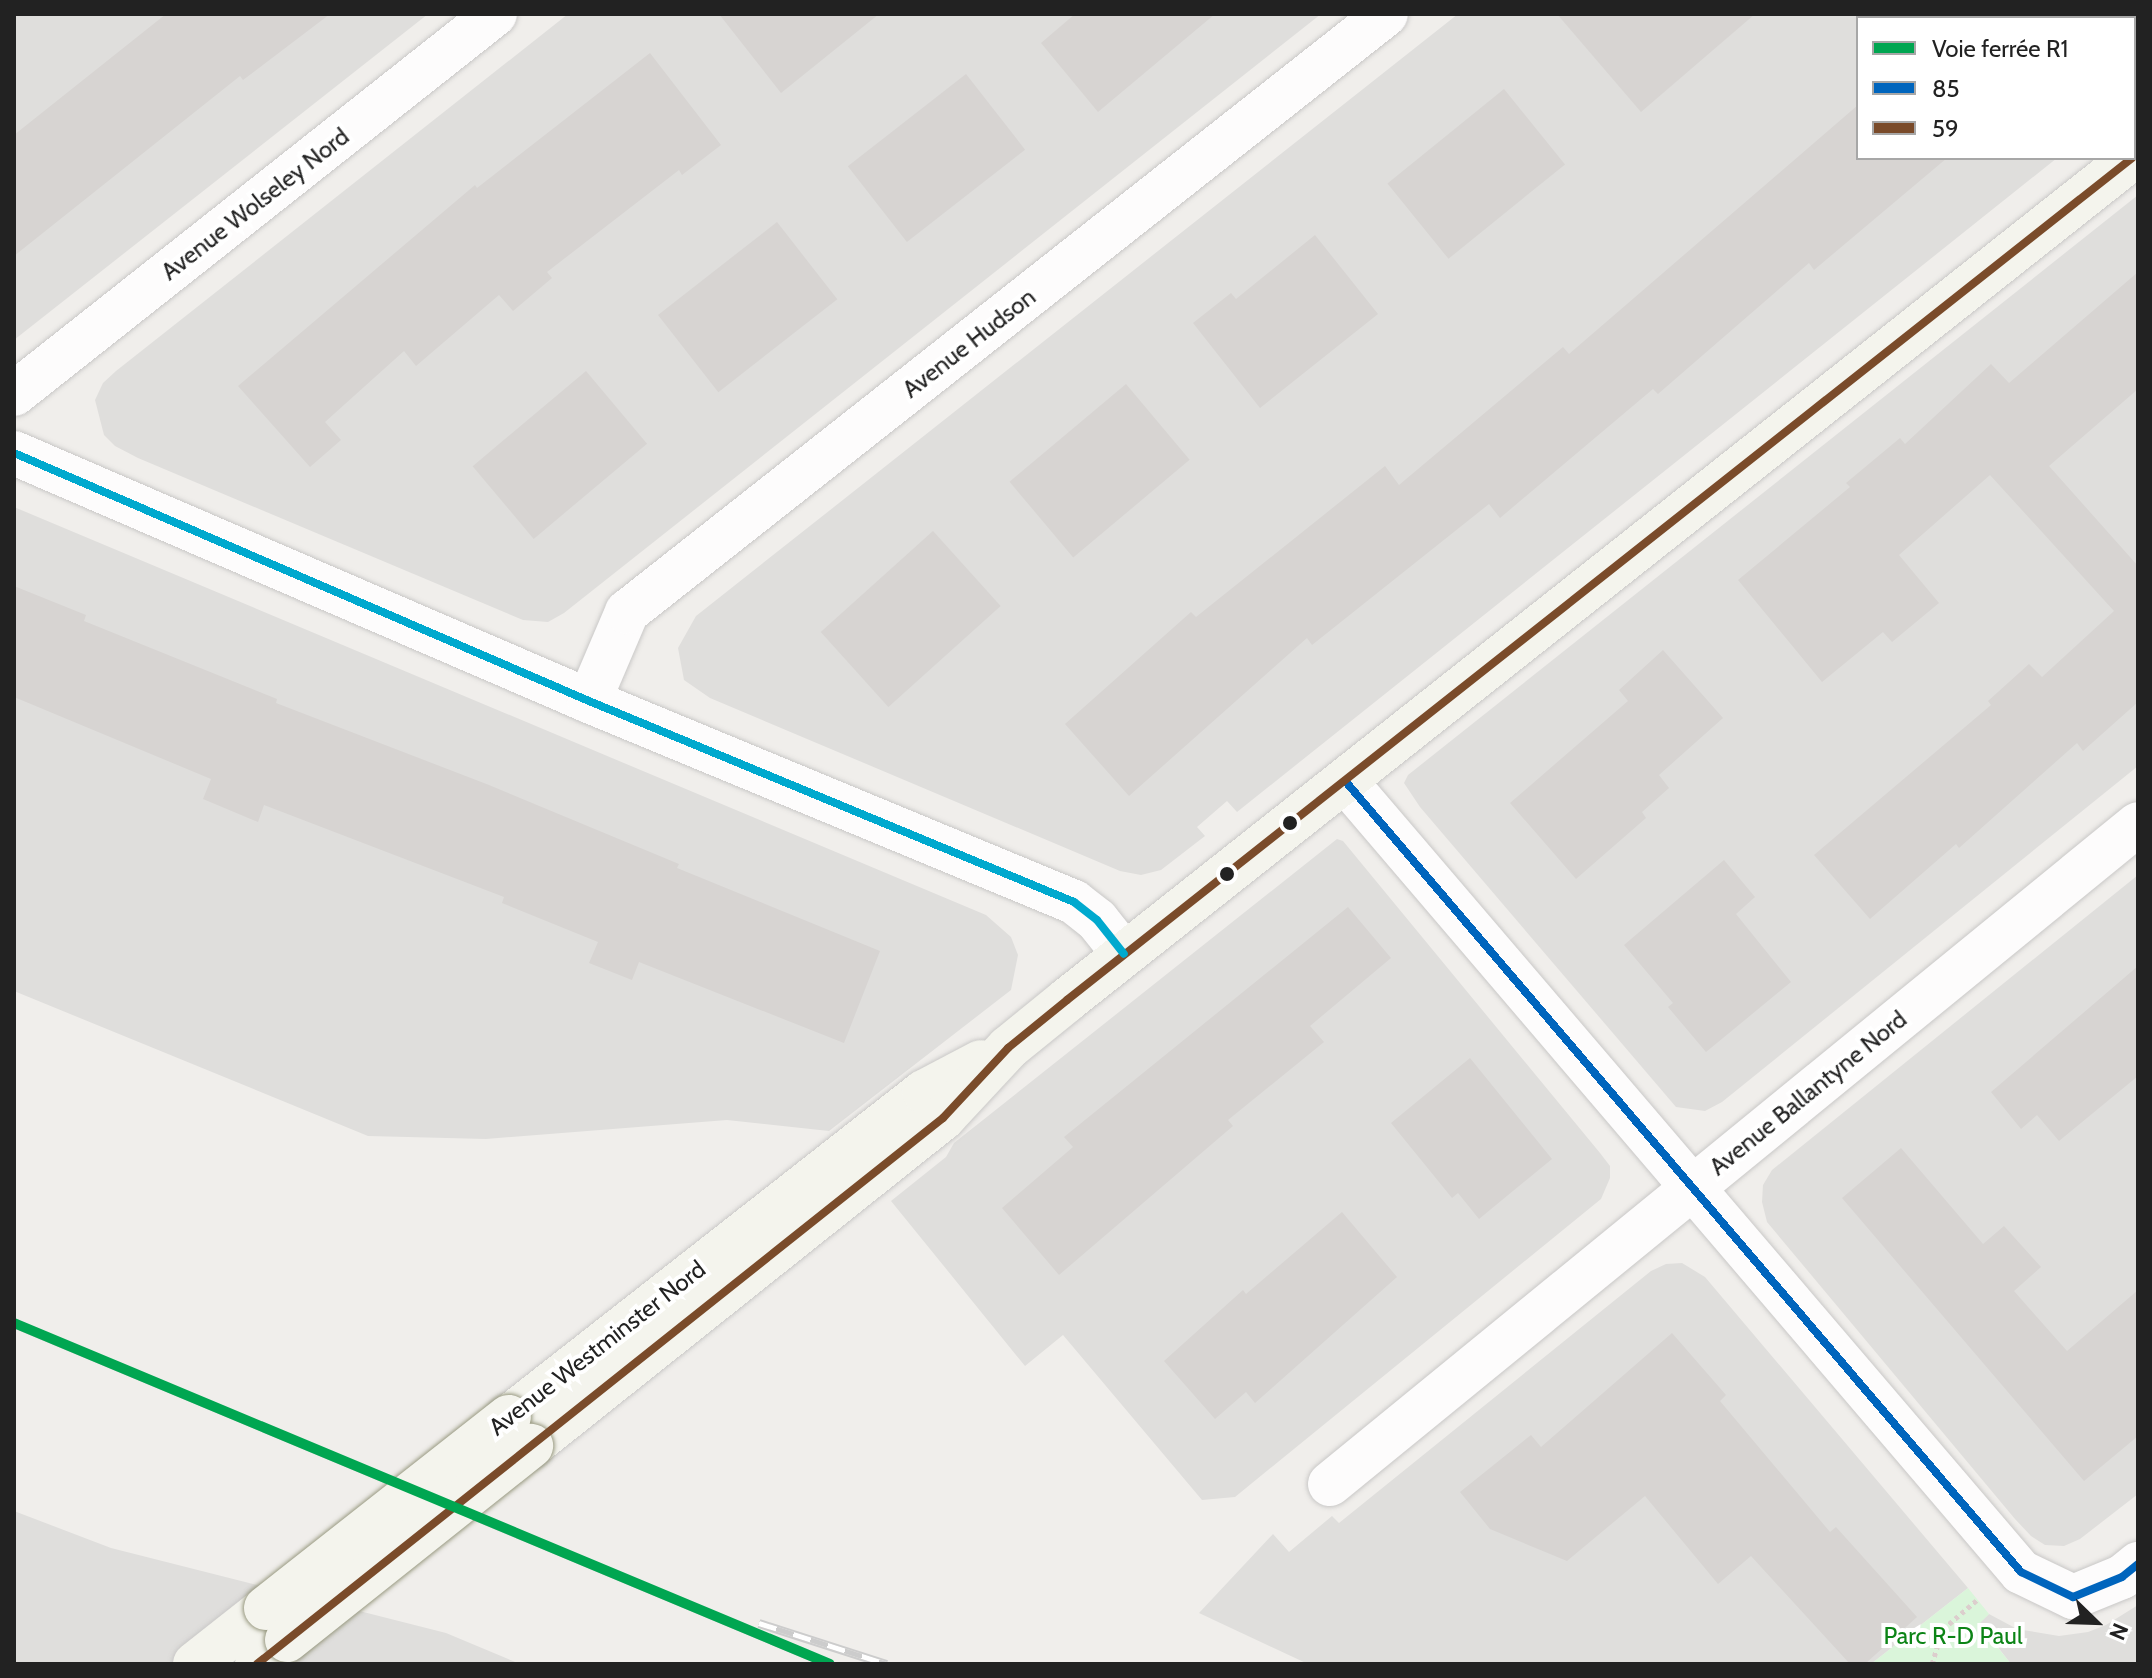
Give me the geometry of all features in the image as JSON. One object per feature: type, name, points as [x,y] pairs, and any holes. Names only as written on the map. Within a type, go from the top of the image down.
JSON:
[{"type":"street","name":"Avenue Wolseley Nord","points":[[14,394],[495,14]]},
{"type":"street","name":"Avenue Hudson","points":[[589,701],[627,612],[1386,14]]},
{"type":"street","name":"Avenue Westminster Nord","points":[[195,1664],[270,1637],[520,1432],[924,1092],[1008,1048],[2130,160]]},
{"type":"street","points":[[14,453],[589,701],[1074,902],[1097,920],[1124,954]]},
{"type":"street","points":[[1346,782],[2021,1572],[2073,1597],[2122,1577],[2138,1564]]},
{"type":"street","name":"Avenue Ballantyne Nord","points":[[1330,1484],[2138,824]]},
{"type":"path","points":[[1932,1664],[1943,1629],[2016,1566]]},
{"type":"shaded area","points":[[14,14],[428,14],[14,340]]},
{"type":"shaded area","points":[[568,14],[1321,14],[564,613],[548,622],[523,620],[138,458],[115,446],[104,435],[95,400],[103,383],[116,371]]},
{"type":"shaded area","points":[[1458,14],[2138,14],[2136,95],[2136,16],[1856,16],[1856,160],[2054,160],[1237,812],[1227,801],[1197,827],[1205,836],[1161,870],[1141,875],[1120,871],[710,698],[684,680],[678,648],[696,616]]},
{"type":"shaded area","points":[[2138,195],[2138,766],[1722,1102],[1705,1111],[1676,1107],[1420,807],[1404,783],[1408,775]]},
{"type":"shaded area","points":[[14,507],[986,915],[1011,937],[1018,955],[1011,990],[829,1131],[727,1120],[486,1139],[368,1136],[14,991]]},
{"type":"shaded area","points":[[1337,839],[1343,841],[1600,1153],[1610,1166],[1610,1178],[1601,1199],[1235,1497],[1202,1500],[1063,1335],[1025,1366],[891,1201],[946,1157],[954,1143]]},
{"type":"shaded area","points":[[2138,875],[2138,1494],[2080,1539],[2064,1546],[2045,1545],[2015,1519],[1767,1222],[1762,1202],[1763,1185],[1772,1170]]},
{"type":"shaded area","points":[[1682,1263],[1705,1277],[1968,1588],[1871,1664],[1308,1664],[1199,1613],[1273,1534],[1289,1552],[1332,1516],[1339,1523],[1651,1271],[1666,1264]]},
{"type":"shaded area","points":[[14,1511],[111,1548],[446,1633],[520,1664],[14,1664]]},
{"type":"shaded area","points":[[2138,1605],[2138,1664],[2011,1664],[1979,1623],[1989,1614],[2017,1629],[2059,1636],[2088,1632],[2106,1625]]},
{"type":"green space","name":"Parc R-D Paul","points":[[1968,1588],[1989,1614],[1979,1624],[2011,1664],[1871,1664]]},
{"type":"building","points":[[166,14],[330,14],[243,80],[240,76],[14,256],[14,135]]},
{"type":"building","points":[[719,14],[879,14],[781,93]]},
{"type":"building","points":[[1075,14],[1215,14],[1098,112],[1041,43]]},
{"type":"building","points":[[1557,14],[1755,14],[1641,112]]},
{"type":"building","points":[[650,53],[721,145],[682,175],[679,170],[547,272],[552,278],[513,311],[499,295],[416,366],[404,351],[325,422],[341,440],[310,467],[238,386],[475,185],[477,188]]},
{"type":"building","points":[[966,74],[1025,150],[907,242],[848,166]]},
{"type":"building","points":[[1504,89],[1565,164],[1448,259],[1387,183]]},
{"type":"building","points":[[1856,107],[1856,160],[1945,160],[1814,270],[1809,263],[1658,394],[1653,389],[1500,518],[1489,504],[1312,645],[1307,638],[1129,796],[1065,724],[1191,612],[1196,617],[1385,466],[1399,485],[1563,347],[1569,354]]},
{"type":"building","points":[[777,222],[837,299],[718,392],[658,315]]},
{"type":"building","points":[[1315,235],[1378,314],[1260,408],[1193,323],[1231,293],[1236,299]]},
{"type":"building","points":[[2138,272],[2138,389],[2049,466],[2138,566],[2138,702],[2083,751],[2077,743],[1959,848],[1956,844],[1870,919],[1814,855],[1991,705],[1988,701],[2029,664],[2042,677],[2114,611],[1990,475],[1899,555],[1939,603],[1892,642],[1883,632],[1822,682],[1738,580],[1850,487],[1846,483],[1900,438],[1905,444],[1991,364],[2009,383]]},
{"type":"building","points":[[586,371],[647,444],[534,539],[473,466]]},
{"type":"building","points":[[1126,384],[1190,460],[1073,558],[1010,482]]},
{"type":"building","points":[[933,531],[1001,606],[888,707],[821,632]]},
{"type":"building","points":[[14,586],[86,615],[84,621],[277,699],[276,703],[489,785],[679,864],[677,868],[880,951],[844,1043],[639,962],[632,980],[589,963],[598,942],[502,903],[504,897],[264,805],[258,822],[203,799],[211,779],[14,697]]},
{"type":"building","points":[[1663,650],[1723,718],[1659,775],[1669,788],[1642,812],[1646,818],[1576,879],[1510,803],[1628,701],[1619,690]]},
{"type":"building","points":[[1724,860],[1755,897],[1736,914],[1791,982],[1706,1052],[1668,1007],[1673,1003],[1624,945]]},
{"type":"building","points":[[1348,907],[1391,958],[1310,1026],[1324,1042],[1228,1120],[1233,1126],[1059,1275],[1002,1208],[1073,1147],[1064,1137]]},
{"type":"building","points":[[2138,966],[2138,1076],[2059,1141],[2037,1115],[2021,1129],[1991,1092]]},
{"type":"building","points":[[1470,1058],[1552,1159],[1479,1219],[1458,1193],[1452,1198],[1391,1123]]},
{"type":"building","points":[[1901,1148],[1983,1244],[2004,1226],[2041,1267],[2014,1291],[2067,1351],[2138,1290],[2138,1436],[2084,1481],[1842,1198]]},
{"type":"building","points":[[1342,1212],[1397,1277],[1255,1403],[1246,1392],[1215,1419],[1164,1361],[1243,1290],[1246,1294]]},
{"type":"building","points":[[1672,1333],[1726,1395],[1720,1401],[1830,1532],[1836,1527],[1917,1617],[1865,1664],[1850,1664],[1751,1556],[1718,1584],[1645,1496],[1567,1561],[1490,1529],[1460,1492],[1531,1435],[1541,1447]]},
{"type":"railway","points":[[14,1323],[830,1664]]},
{"type":"railway","points":[[759,1623],[887,1664]]},
{"type":"rail line","name":"R1","points":[[14,1323],[830,1664]]},
{"type":"transit line","name":"59","points":[[257,1664],[943,1118],[1008,1048],[1067,1000],[2129,160]]},
{"type":"transit line","points":[[14,453],[589,701],[1074,902],[1097,920],[1124,954]]},
{"type":"transit line","name":"85","points":[[1346,782],[2021,1572],[2073,1597],[2122,1577],[2138,1564]]}]
